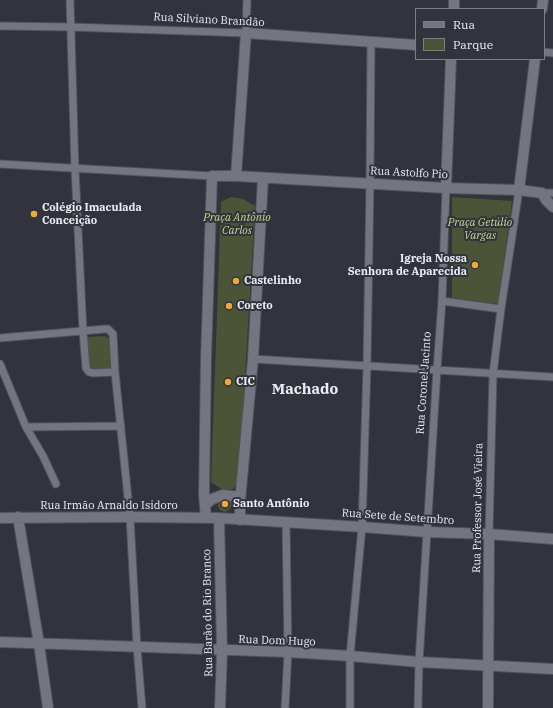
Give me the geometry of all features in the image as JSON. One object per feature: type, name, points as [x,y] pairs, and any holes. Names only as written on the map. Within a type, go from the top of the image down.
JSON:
[{"type":"street","points":[[70,0],[75,169],[86,368],[93,374],[115,372]]},
{"type":"street","points":[[236,176],[247,0]]},
{"type":"street","name":"Rua Silviano Brandão","points":[[0,26],[70,26],[246,33],[415,45]]},
{"type":"street","points":[[350,708],[350,656],[362,527],[367,366],[371,42]]},
{"type":"street","name":"Rua Coronel Jacinto","points":[[418,708],[419,662],[442,301],[451,60]]},
{"type":"street","points":[[442,301],[501,308],[535,60]]},
{"type":"street","points":[[0,164],[263,178],[253,359],[240,501],[240,520],[219,518]]},
{"type":"street","points":[[206,518],[204,494],[206,358],[212,176]]},
{"type":"street","name":"Rua Astolfo Pio","points":[[263,178],[553,193]]},
{"type":"street","points":[[542,193],[553,207]]},
{"type":"street","name":"Rua Professor José Vieira","points":[[488,708],[489,534],[493,374],[501,308]]},
{"type":"street","points":[[0,338],[105,329],[108,329],[113,334],[115,372],[130,517],[142,708]]},
{"type":"street","points":[[253,359],[553,377]]},
{"type":"street","points":[[0,364],[26,427],[43,456],[56,484]]},
{"type":"street","points":[[26,427],[121,426]]},
{"type":"street","points":[[205,505],[212,499],[223,495],[233,496],[240,501]]},
{"type":"street","points":[[18,517],[48,708]]},
{"type":"street","name":"Rua Irmão Arnaldo Isidoro","points":[[0,518],[219,518]]},
{"type":"street","name":"Rua Barão do Rio Branco","points":[[219,518],[222,651],[220,708]]},
{"type":"street","name":"Rua Sete de Setembro","points":[[240,520],[553,539]]},
{"type":"street","points":[[285,708],[288,652],[286,522]]},
{"type":"street","name":"Rua Dom Hugo","points":[[0,642],[222,651],[288,652],[419,662],[553,669]]},
{"type":"green space","name":"Praça Antônio Carlos","points":[[231,197],[243,199],[255,206],[239,480],[233,489],[223,490],[211,482],[221,202]]},
{"type":"green space","name":"Praça Getúlio Vargas","points":[[452,197],[512,201],[498,304],[452,298]]},
{"type":"green space","points":[[105,336],[111,340],[112,370],[96,370],[89,366],[87,337]]},
{"type":"green space","points":[[229,499],[232,506],[229,510],[225,512],[220,510],[218,506],[219,500]]},
{"type":"place","name":"Colégio Imaculada Conceição","points":[[34,214]]},
{"type":"place","name":"Igreja Nossa Senhora de Aparecida","points":[[475,265]]},
{"type":"place","name":"Castelinho","points":[[236,281]]},
{"type":"place","name":"Coreto","points":[[229,306]]},
{"type":"place","name":"CIC","points":[[228,382]]},
{"type":"place","name":"Santo Antônio","points":[[225,504]]},
{"type":"district","name":"Machado","points":[[305,390]]}]
